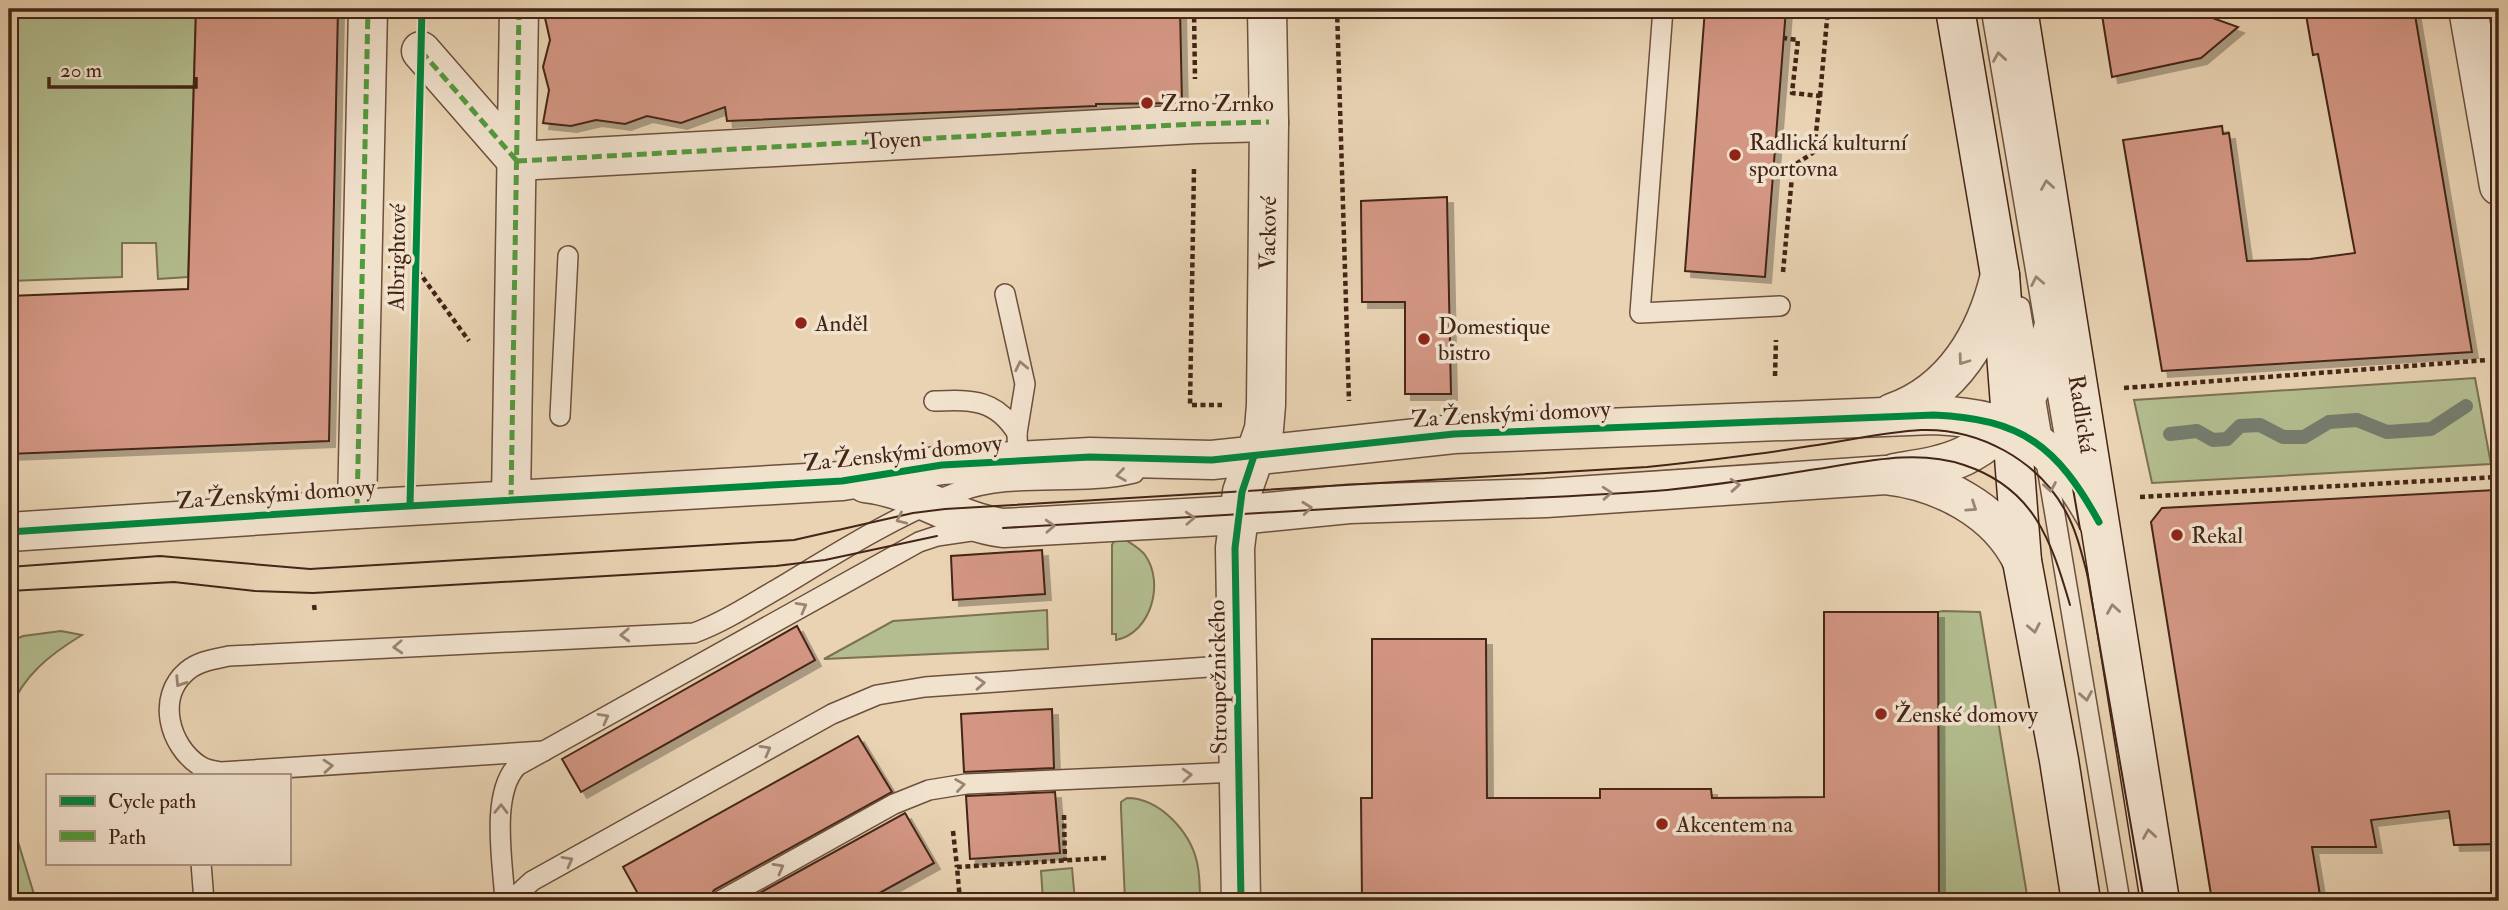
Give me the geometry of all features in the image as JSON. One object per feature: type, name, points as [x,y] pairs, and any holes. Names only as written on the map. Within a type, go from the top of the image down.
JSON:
[{"type":"street","name":"Albrightové","points":[[357,509],[368,9]]},
{"type":"street","points":[[511,500],[519,9]]},
{"type":"street","name":"Vackové","points":[[1254,456],[1264,429],[1266,405],[1269,122],[1267,9]]},
{"type":"street","points":[[1955,9],[2000,275],[2015,414],[2022,561],[2059,760],[2081,901]]},
{"type":"street","name":"Radlická","points":[[2018,9],[2160,901]]},
{"type":"street","points":[[2468,9],[2499,186]]},
{"type":"street","points":[[421,51],[517,161]]},
{"type":"street","name":"Toyen","points":[[517,161],[1269,122]]},
{"type":"street","points":[[1886,416],[1920,401],[1951,376],[1980,332],[2000,275]]},
{"type":"street","points":[[1886,475],[1926,468],[1963,456],[1987,441],[2015,414],[2050,348],[2062,277]]},
{"type":"street","points":[[2015,414],[2071,477],[2099,522]]},
{"type":"street","name":"Za Ženskými domovy","points":[[9,532],[842,481],[942,465],[1018,447],[1100,457],[1188,461],[1454,434],[1886,416],[2015,414]]},
{"type":"street","name":"Stroupežnického","points":[[1241,901],[1235,548],[1242,492],[1254,456]]},
{"type":"street","points":[[1886,475],[1923,481],[1968,503],[2004,532],[2022,561]]},
{"type":"street","name":"Za Ženskými domovy","points":[[842,481],[882,485],[907,492],[983,526],[1098,534],[1239,515],[1349,504],[1546,498],[1886,475]]},
{"type":"lane","points":[[1663,9],[1640,313],[1780,306]]},
{"type":"lane","points":[[1969,9],[2015,414]]},
{"type":"lane","points":[[1991,9],[2071,477]]},
{"type":"lane","points":[[560,416],[568,256]]},
{"type":"lane","points":[[1005,295],[1025,384],[1018,447]]},
{"type":"lane","points":[[934,401],[981,402],[997,409],[1009,419],[1018,447]]},
{"type":"lane","points":[[2044,448],[2120,901]]},
{"type":"lane","points":[[544,751],[221,772],[203,768],[178,744],[172,730],[171,698],[178,680],[189,669],[229,656],[694,633],[733,614],[877,530],[958,492],[1000,482],[1118,476],[1188,461]]},
{"type":"lane","points":[[505,901],[500,812],[503,786],[517,766],[919,542],[937,536],[1003,528]]},
{"type":"lane","points":[[514,901],[532,881],[832,714],[877,695],[925,687],[1237,665]]},
{"type":"lane","points":[[720,901],[894,804],[929,790],[966,784],[1238,772]]},
{"type":"lane","points":[[201,864],[204,901]]},
{"type":"path","points":[[1194,9],[1195,124],[1190,405],[1266,405]]},
{"type":"path","points":[[1337,9],[1348,400],[1354,408]]},
{"type":"path","points":[[1814,152],[1828,9]]},
{"type":"path","points":[[1784,38],[1798,40],[1792,93],[1820,96]]},
{"type":"path","points":[[365,196],[472,346]]},
{"type":"path","points":[[2119,388],[2487,360]]},
{"type":"path","points":[[2139,497],[2499,478]]},
{"type":"path","points":[[314,605],[315,612]]},
{"type":"path","points":[[1064,807],[1065,860]]},
{"type":"path","points":[[953,831],[960,901]]},
{"type":"path","points":[[957,867],[1106,858]]},
{"type":"green space","points":[[9,9],[196,9],[188,277],[158,279],[156,243],[122,243],[122,277],[9,281]]},
{"type":"green space","points":[[2475,378],[2491,464],[2152,483],[2134,400]]},
{"type":"green space","points":[[1123,538],[1145,555],[1151,566],[1154,592],[1146,617],[1138,628],[1116,640],[1116,634],[1112,634],[1112,545],[1114,541]]},
{"type":"green space","points":[[1047,610],[1048,649],[824,659],[893,621]]},
{"type":"green space","points":[[1938,612],[1980,612],[2028,901],[1939,901]]},
{"type":"green space","points":[[61,631],[82,635],[59,650],[30,676],[9,711],[9,642],[23,636]]},
{"type":"green space","points":[[1127,798],[1151,804],[1162,810],[1188,839],[1197,862],[1200,901],[1125,901],[1121,802]]},
{"type":"green space","points":[[9,812],[36,901],[17,901],[9,874]]},
{"type":"green space","points":[[1072,868],[1075,901],[1043,901],[1041,871]]},
{"type":"building","points":[[196,9],[338,9],[329,441],[9,454],[9,296],[188,289]]},
{"type":"building","points":[[543,9],[1180,9],[1182,103],[1096,104],[727,121],[725,107],[681,123],[647,116],[625,124],[596,120],[571,126],[543,123],[549,90],[543,67],[550,40]]},
{"type":"building","name":"Radlická kulturní sportovna","points":[[1705,9],[1786,9],[1765,277],[1685,271]]},
{"type":"building","points":[[2101,9],[2202,9],[2204,15],[2238,27],[2201,58],[2112,77]]},
{"type":"building","points":[[2305,9],[2414,9],[2472,352],[2162,371],[2123,140],[2222,126],[2223,134],[2229,133],[2247,261],[2310,259],[2355,253],[2318,54],[2313,55]]},
{"type":"building","points":[[1447,197],[1451,394],[1405,394],[1405,302],[1362,302],[1361,201]]},
{"type":"building","points":[[2495,490],[2499,516],[2499,844],[2454,845],[2449,811],[2371,820],[2376,847],[2312,847],[2321,901],[2212,901],[2151,522],[2162,508]]},
{"type":"building","points":[[1042,550],[1045,594],[953,600],[951,556]]},
{"type":"building","name":"Ženské domovy","points":[[1824,612],[1938,612],[1939,901],[1362,901],[1361,798],[1372,798],[1372,639],[1486,639],[1487,798],[1600,798],[1600,789],[1711,789],[1712,798],[1824,797]]},
{"type":"building","points":[[797,626],[815,660],[581,792],[562,759]]},
{"type":"building","points":[[1052,709],[1054,768],[964,772],[961,714]]},
{"type":"building","points":[[858,736],[892,792],[714,890],[708,901],[642,901],[623,867]]},
{"type":"building","points":[[1055,792],[1060,853],[970,859],[966,796]]},
{"type":"building","points":[[905,813],[934,863],[865,901],[745,901]]},
{"type":"waterway","points":[[2170,434],[2197,431],[2213,440],[2227,439],[2240,426],[2260,425],[2283,437],[2304,437],[2329,422],[2357,420],[2387,432],[2431,429],[2466,406]]},
{"type":"tram line","points":[[9,567],[160,556],[310,569],[794,540],[913,513],[945,509],[1647,467],[1921,430],[1943,431],[1985,441],[2005,451],[2040,477],[2054,493],[2070,520],[2088,577]]},
{"type":"tram line","points":[[1003,528],[1667,490],[1887,458],[1926,458],[1964,465],[1988,475],[2007,487],[2023,502],[2047,538],[2070,605]]},
{"type":"tram line","points":[[2071,477],[2080,529]]},
{"type":"tram line","points":[[9,591],[174,582],[255,591],[313,593],[776,566],[825,560],[937,536]]},
{"type":"tram line","points":[[2086,567],[2144,901]]},
{"type":"marked path","points":[[357,509],[368,9]]},
{"type":"marked path","points":[[511,500],[519,9]]},
{"type":"marked path","points":[[421,51],[517,161]]},
{"type":"marked path","points":[[517,161],[1269,122]]},
{"type":"cycle path","points":[[410,505],[422,9]]},
{"type":"cycle path","points":[[9,532],[842,481],[942,465],[1090,457],[1212,460],[1454,434],[1934,415],[1991,423],[2034,442],[2052,456],[2068,474],[2099,522]]},
{"type":"cycle path","points":[[1241,901],[1235,548],[1242,492],[1254,456]]},
{"type":"place","name":"Zrno Zrnko","points":[[1147,103]]},
{"type":"place","name":"Radlická kulturní sportovna","points":[[1735,155]]},
{"type":"place","name":"Anděl","points":[[801,323]]},
{"type":"place","name":"Domestique bistro","points":[[1424,339]]},
{"type":"place","name":"Rekal","points":[[2177,535]]},
{"type":"place","name":"Ženské domovy","points":[[1881,714]]},
{"type":"place","name":"Akcentem na","points":[[1662,824]]}]
